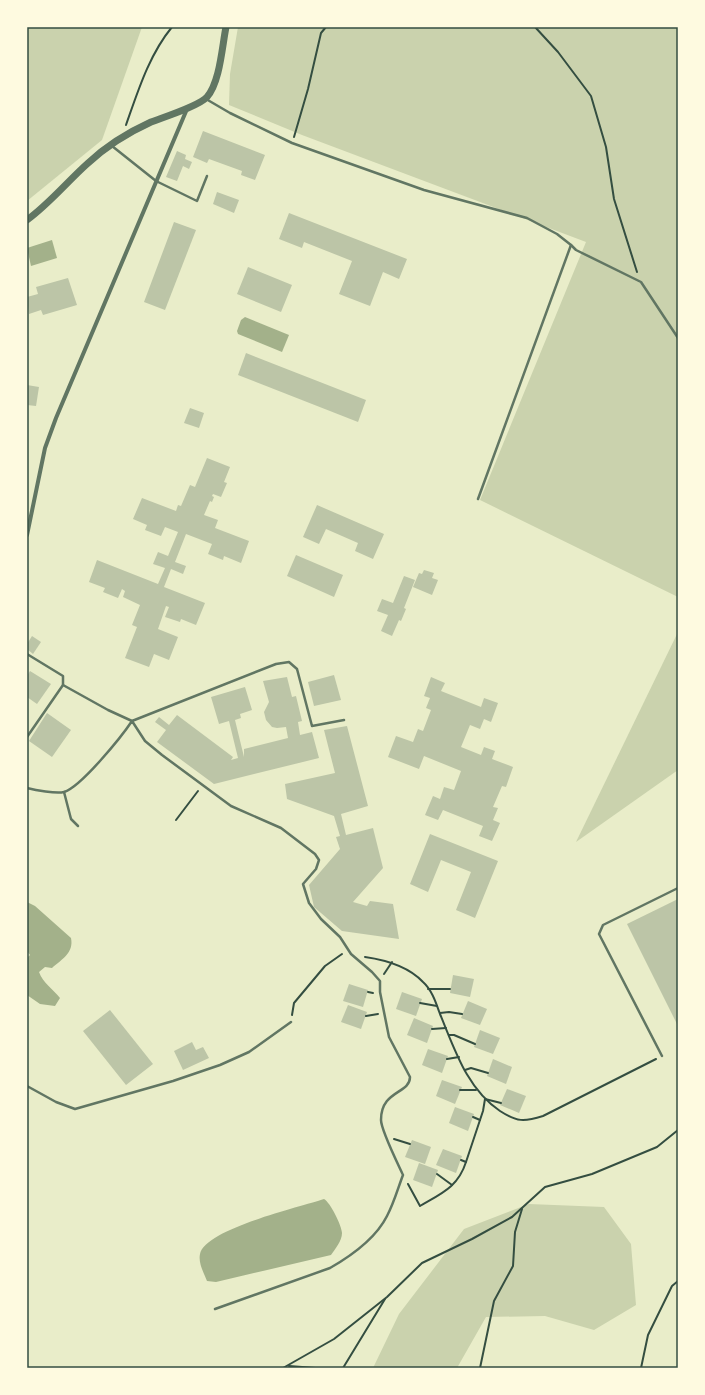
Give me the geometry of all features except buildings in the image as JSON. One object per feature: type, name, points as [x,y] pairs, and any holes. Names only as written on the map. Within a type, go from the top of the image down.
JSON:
[{"type":"street","points":[[27,220],[38,212],[88,162],[110,145],[150,123],[187,108],[206,98],[214,85],[226,27]]},
{"type":"street","points":[[27,535],[45,448],[56,418],[187,108]]},
{"type":"lane","points":[[206,98],[230,113],[292,143],[424,190],[527,218],[557,234],[576,250],[641,282],[678,338]]},
{"type":"lane","points":[[110,145],[156,181],[197,201],[207,176]]},
{"type":"lane","points":[[478,499],[571,245]]},
{"type":"lane","points":[[27,654],[63,676],[62,685],[27,737]]},
{"type":"lane","points":[[27,788],[64,792],[81,780],[120,739],[132,720],[276,664],[289,662],[297,668],[312,726],[344,720]]},
{"type":"lane","points":[[62,685],[108,710],[132,720],[144,741],[231,806],[282,828],[315,854],[318,860],[316,869],[303,884],[309,903],[321,919],[340,937],[351,954],[380,981],[388,1037],[410,1077],[410,1082],[407,1086],[390,1097],[383,1105],[380,1122],[403,1175],[388,1215],[381,1228],[344,1260],[330,1268],[215,1309]]},
{"type":"lane","points":[[64,792],[71,819],[78,826]]},
{"type":"lane","points":[[662,1056],[599,934],[603,925],[678,888]]},
{"type":"lane","points":[[27,1086],[75,1109],[173,1081],[220,1065],[249,1052],[291,1022]]},
{"type":"path","points":[[120,139],[148,68],[162,39],[172,27]]},
{"type":"path","points":[[292,143],[308,90],[321,33],[326,27]]},
{"type":"path","points":[[536,27],[558,52],[591,96],[606,147],[614,199],[641,282]]},
{"type":"path","points":[[176,820],[203,785]]},
{"type":"path","points":[[291,1022],[294,1003],[325,966],[344,953],[392,962],[418,978],[428,989],[465,1070],[476,1090],[485,1100],[508,1116],[528,1121],[662,1056]]},
{"type":"path","points":[[380,981],[392,962]]},
{"type":"path","points":[[428,989],[450,989]]},
{"type":"path","points":[[420,1003],[437,1006]]},
{"type":"path","points":[[366,1016],[384,1012]]},
{"type":"path","points":[[440,1013],[449,1012],[462,1014]]},
{"type":"path","points":[[432,1029],[446,1028]]},
{"type":"path","points":[[450,1035],[454,1035],[475,1044]]},
{"type":"path","points":[[447,1059],[459,1057]]},
{"type":"path","points":[[465,1070],[471,1068],[488,1073]]},
{"type":"path","points":[[460,1090],[476,1090]]},
{"type":"path","points":[[485,1100],[501,1103]]},
{"type":"path","points":[[403,1175],[420,1206],[453,1186],[462,1175],[485,1100]]},
{"type":"path","points":[[473,1117],[480,1120]]},
{"type":"path","points":[[283,1368],[334,1339],[387,1296],[422,1263],[472,1239],[512,1217],[544,1187],[592,1174],[657,1147],[678,1130]]},
{"type":"path","points":[[386,1137],[410,1144]]},
{"type":"path","points":[[460,1160],[466,1162]]},
{"type":"path","points":[[437,1174],[453,1186]]},
{"type":"path","points":[[480,1368],[494,1301],[513,1266],[515,1232],[522,1208]]},
{"type":"path","points":[[641,1368],[648,1335],[672,1286],[678,1281]]},
{"type":"path","points":[[343,1368],[387,1296]]},
{"type":"path","points":[[288,1366],[315,1368]]},
{"type":"shaded area","points":[[27,27],[142,27],[102,140],[27,201]]},
{"type":"shaded area","points":[[238,27],[678,27],[678,597],[480,500],[586,242],[302,135],[229,105],[230,74]]},
{"type":"shaded area","points":[[52,240],[57,258],[31,266],[27,248]]},
{"type":"shaded area","points":[[245,317],[289,335],[282,352],[238,334],[237,331],[241,320]]},
{"type":"shaded area","points":[[678,632],[678,770],[576,842]]},
{"type":"shaded area","points":[[27,902],[35,906],[71,938],[71,948],[63,959],[52,968],[45,967],[39,972],[46,983],[60,998],[55,1006],[40,1004],[27,995],[27,958],[30,955],[27,951]]},
{"type":"shaded area","points":[[324,1199],[335,1214],[342,1233],[340,1242],[331,1255],[216,1282],[207,1281],[201,1264],[200,1254],[206,1245],[218,1236],[255,1220]]},
{"type":"shaded area","points":[[529,1204],[604,1207],[631,1244],[636,1305],[594,1330],[545,1316],[486,1317],[457,1368],[373,1368],[399,1314],[464,1229]]}]
